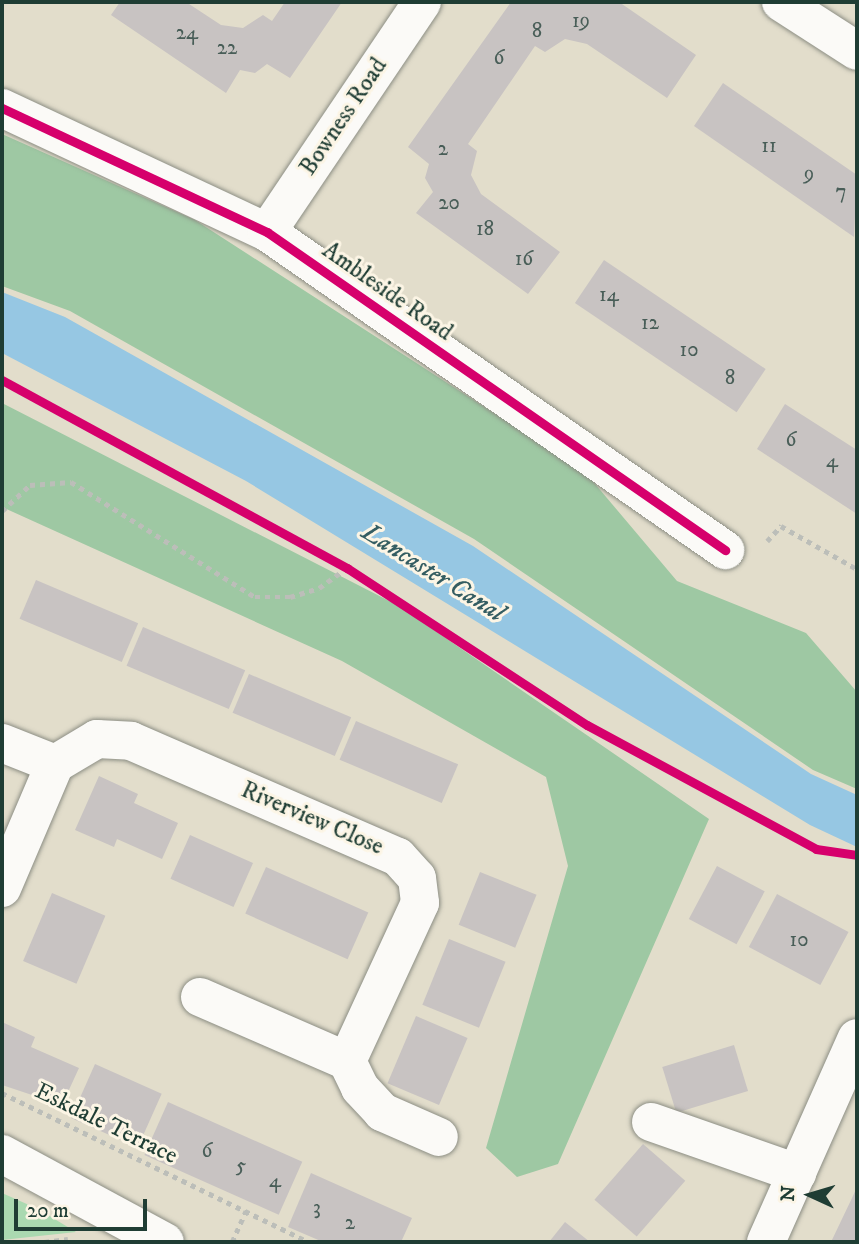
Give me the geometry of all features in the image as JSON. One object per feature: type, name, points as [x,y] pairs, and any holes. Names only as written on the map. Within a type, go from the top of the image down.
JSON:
[{"type":"street","name":"Bowness Road","points":[[267,232],[422,2]]},
{"type":"street","points":[[781,2],[857,51]]},
{"type":"street","name":"Ambleside Road","points":[[2,108],[267,232],[725,550]]},
{"type":"street","name":"Riverview Close","points":[[55,764],[97,739],[131,741],[398,857],[417,878],[420,903],[347,1061]]},
{"type":"street","points":[[2,743],[55,764],[2,888]]},
{"type":"street","points":[[200,997],[347,1061],[360,1088],[382,1112],[439,1137]]},
{"type":"street","points":[[766,1242],[857,1038]]},
{"type":"street","points":[[651,1122],[797,1173]]},
{"type":"street","points":[[2,1154],[165,1242]]},
{"type":"path","points":[[2,511],[30,485],[71,482],[255,597],[290,597],[319,588],[347,568]]},
{"type":"path","points":[[763,544],[780,526],[857,569]]},
{"type":"path","points":[[335,561],[358,575]]},
{"type":"path","points":[[56,1136],[60,1124]]},
{"type":"path","points":[[232,1242],[246,1211]]},
{"type":"green space","points":[[2,134],[195,220],[585,472],[677,581],[806,633],[857,692],[857,789],[813,770],[474,539],[70,311],[2,286]]},
{"type":"green space","points":[[2,403],[399,606],[709,819],[558,1164],[517,1177],[486,1148],[568,866],[546,777],[342,661],[2,507]]},
{"type":"green space","points":[[2,1193],[38,1209],[76,1232],[2,1240]]},
{"type":"water","name":"Lancaster Canal","points":[[2,292],[65,317],[473,546],[811,774],[857,795],[857,847],[810,825],[246,481],[2,353]]},
{"type":"building","points":[[120,2],[186,2],[221,25],[243,28],[263,15],[272,21],[285,2],[342,2],[290,78],[267,64],[255,73],[240,70],[226,93],[111,15]]},
{"type":"building","points":[[511,2],[619,2],[696,55],[667,98],[587,44],[565,39],[545,52],[535,46],[468,144],[477,151],[471,175],[481,194],[560,252],[528,294],[416,213],[433,192],[425,178],[429,164],[408,147]]},
{"type":"building","points":[[723,83],[857,175],[854,237],[694,126]]},
{"type":"building","points":[[604,260],[766,369],[737,412],[575,303]]},
{"type":"building","points":[[785,404],[857,450],[857,514],[757,449]]},
{"type":"building","points":[[36,580],[138,623],[122,662],[20,619]]},
{"type":"building","points":[[143,627],[245,670],[229,709],[127,666]]},
{"type":"building","points":[[249,674],[351,717],[335,756],[233,713]]},
{"type":"building","points":[[356,721],[458,764],[442,803],[340,760]]},
{"type":"building","points":[[99,776],[138,794],[134,803],[178,823],[162,859],[117,839],[114,847],[75,830]]},
{"type":"building","points":[[190,835],[253,863],[234,907],[170,879]]},
{"type":"building","points":[[717,866],[765,891],[737,944],[689,919]]},
{"type":"building","points":[[266,867],[368,913],[348,959],[245,914]]},
{"type":"building","points":[[480,872],[537,895],[515,948],[459,925]]},
{"type":"building","points":[[52,893],[105,916],[76,984],[23,961]]},
{"type":"building","points":[[777,894],[849,932],[820,985],[749,947]]},
{"type":"building","points":[[449,939],[506,962],[479,1028],[422,1005]]},
{"type":"building","points":[[416,1016],[468,1038],[439,1105],[387,1083]]},
{"type":"building","points":[[2,1022],[35,1037],[31,1047],[79,1068],[62,1105],[2,1085]]},
{"type":"building","points":[[734,1045],[748,1091],[676,1113],[662,1067]]},
{"type":"building","points":[[95,1064],[162,1094],[138,1148],[71,1118]]},
{"type":"building","points":[[168,1102],[302,1162],[279,1215],[144,1155]]},
{"type":"building","points":[[643,1144],[685,1181],[637,1237],[594,1200]]},
{"type":"building","points":[[311,1173],[412,1218],[401,1242],[323,1242],[288,1227]]},
{"type":"building","points":[[857,1187],[857,1242],[831,1242],[852,1198]]},
{"type":"building","points":[[565,1222],[590,1242],[549,1242]]},
{"type":"cycle path","points":[[2,108],[267,232],[725,550]]},
{"type":"cycle path","points":[[2,380],[347,568],[587,725],[816,849],[857,855]]}]
